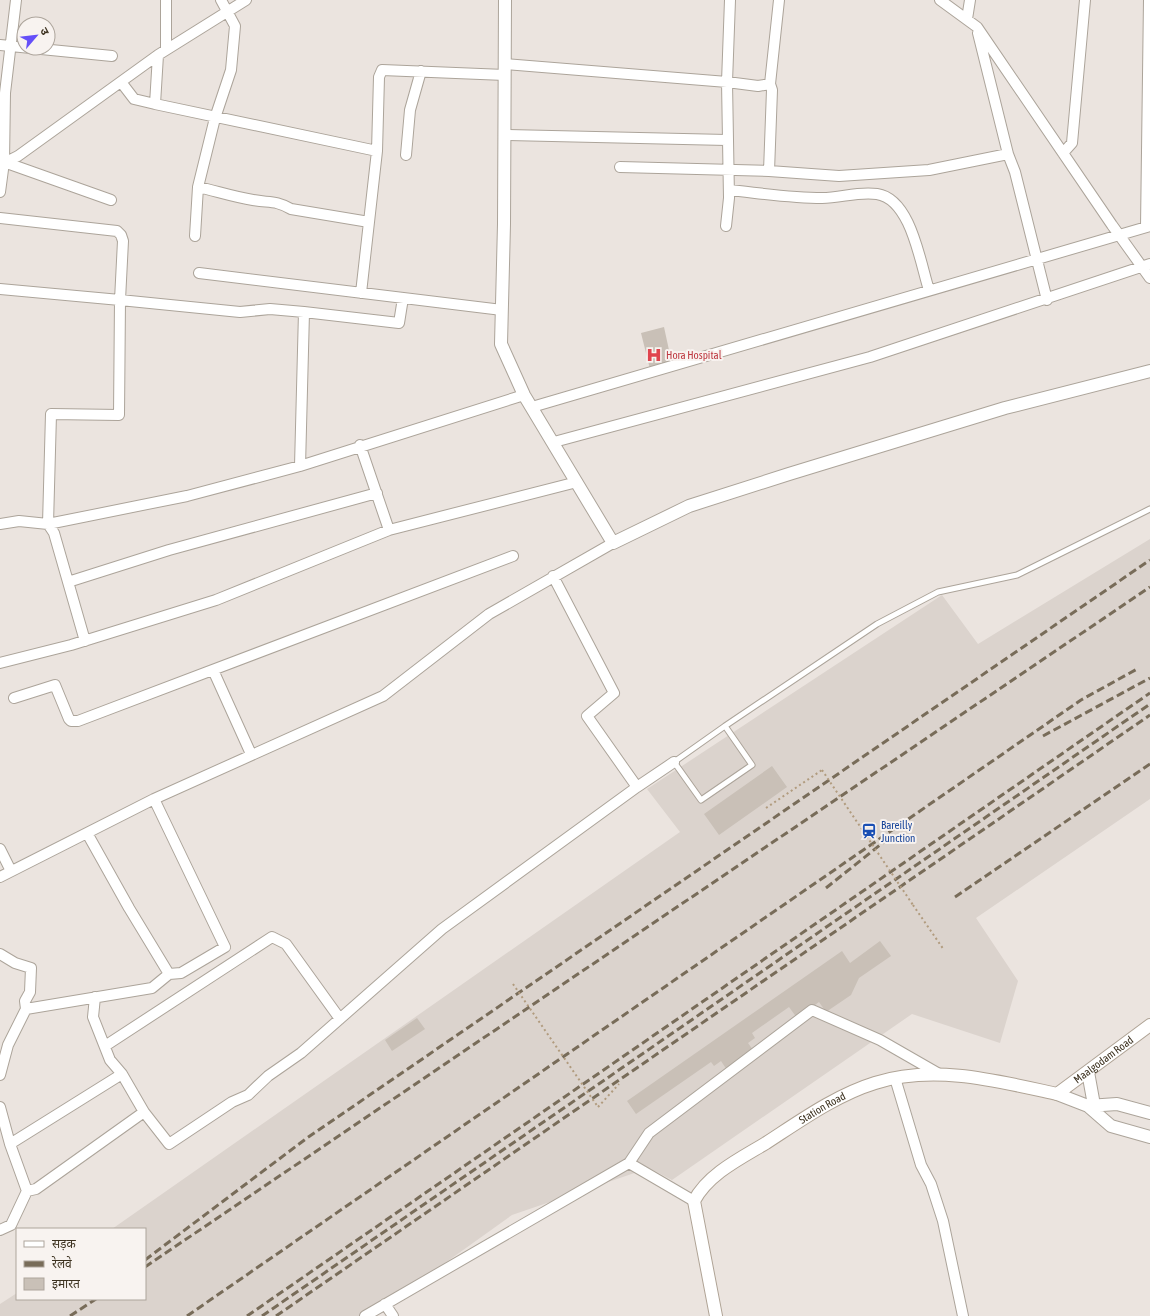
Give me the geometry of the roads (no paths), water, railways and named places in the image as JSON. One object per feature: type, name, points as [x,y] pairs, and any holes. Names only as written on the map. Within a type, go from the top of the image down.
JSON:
[{"type":"street","points":[[0,192],[6,93],[16,0]]},
{"type":"street","points":[[155,104],[162,53],[166,0]]},
{"type":"street","points":[[195,236],[198,187],[215,118],[231,70],[236,26],[222,0]]},
{"type":"street","points":[[2,163],[18,156],[162,53],[246,0]]},
{"type":"street","points":[[504,0],[501,344],[524,395],[554,442],[613,543]]},
{"type":"street","points":[[726,226],[728,190],[727,82],[730,0]]},
{"type":"street","points":[[769,171],[772,90],[770,84],[779,0]]},
{"type":"street","points":[[940,0],[977,27],[1118,235],[1146,265],[1150,278]]},
{"type":"street","points":[[967,20],[970,0]]},
{"type":"street","points":[[1063,153],[1072,143],[1085,0]]},
{"type":"street","points":[[532,406],[1148,226],[1148,0]]},
{"type":"street","points":[[977,27],[1008,154],[1015,172],[1046,300]]},
{"type":"street","points":[[0,45],[112,56]]},
{"type":"street","points":[[361,292],[377,151],[379,77],[382,70],[504,70],[727,82],[758,86],[770,84]]},
{"type":"street","points":[[406,155],[410,110],[421,71]]},
{"type":"street","points":[[122,82],[134,99],[215,118],[377,151]]},
{"type":"street","points":[[504,135],[727,140]]},
{"type":"street","points":[[620,168],[769,171],[839,176],[929,170],[1008,154]]},
{"type":"street","points":[[2,163],[111,200]]},
{"type":"street","points":[[198,187],[255,200],[284,204],[292,209],[369,222]]},
{"type":"street","points":[[728,190],[823,198],[861,193],[878,194],[892,200],[908,220],[929,290]]},
{"type":"street","points":[[0,218],[117,231],[121,235],[119,415],[51,414],[48,524],[54,533],[85,641]]},
{"type":"street","points":[[554,442],[870,357],[1046,300],[1146,265]]},
{"type":"street","points":[[199,273],[502,310]]},
{"type":"street","points":[[0,289],[240,312],[270,309],[399,323],[403,298]]},
{"type":"street","points":[[300,466],[304,312]]},
{"type":"street","points":[[0,877],[154,799],[251,754],[383,696],[489,614],[613,543],[689,506],[1005,408],[1150,371]]},
{"type":"street","points":[[0,524],[19,521],[48,524],[188,496],[300,466],[360,445],[524,395]]},
{"type":"street","points":[[360,445],[389,530]]},
{"type":"street","points":[[0,663],[85,641],[216,600],[389,530],[577,482]]},
{"type":"street","points":[[68,582],[169,550],[377,493]]},
{"type":"street","points":[[14,698],[55,685],[67,716],[71,721],[75,722],[513,556]]},
{"type":"street","points":[[553,576],[614,693],[587,716],[637,787]]},
{"type":"street","points":[[213,670],[251,754]]},
{"type":"street","points":[[95,997],[93,1017],[110,1060],[122,1074],[144,1112],[169,1144],[232,1102],[248,1094],[268,1076],[301,1053],[442,928],[674,762]]},
{"type":"street","points":[[154,799],[225,947],[236,960]]},
{"type":"street","points":[[87,833],[169,974]]},
{"type":"street","points":[[0,849],[11,871]]},
{"type":"street","points":[[104,1046],[272,937],[286,944],[340,1019]]},
{"type":"street","points":[[26,1009],[152,988],[169,974],[181,973],[225,947]]},
{"type":"street","points":[[0,954],[31,968],[30,992],[25,1001],[26,1009],[8,1045],[0,1075]]},
{"type":"street","points":[[365,1316],[629,1163],[649,1133],[812,1010],[880,1040],[941,1075]]},
{"type":"street","name":"Maalgodam Road","points":[[1057,1094],[1150,1026]]},
{"type":"street","points":[[1088,1072],[1091,1105]]},
{"type":"street","points":[[10,1144],[122,1074]]},
{"type":"street","name":"Station Road","points":[[694,1201],[704,1186],[713,1178],[839,1098],[874,1083],[895,1078],[941,1075],[986,1079],[1057,1094],[1091,1105],[1117,1104],[1150,1113]]},
{"type":"street","points":[[895,1078],[921,1165],[931,1184],[943,1221],[963,1316]]},
{"type":"street","name":"Station Road","points":[[1091,1105],[1110,1126],[1150,1137]]},
{"type":"street","points":[[0,1107],[10,1144],[27,1191],[11,1225],[0,1230]]},
{"type":"street","points":[[27,1191],[36,1189],[144,1112]]},
{"type":"street","points":[[629,1163],[694,1201],[716,1316]]},
{"type":"street","points":[[385,1304],[393,1316]]},
{"type":"lane","points":[[725,726],[752,765],[702,800],[674,762],[725,726],[877,624],[938,592],[1017,575],[1150,509]]},
{"type":"railway","points":[[146,1259],[307,1138],[1150,560]]},
{"type":"railway","points":[[146,1266],[1150,587]]},
{"type":"railway","points":[[187,1316],[1081,700],[1137,669]]},
{"type":"railway","points":[[1043,736],[1150,678]]},
{"type":"railway","points":[[247,1316],[1150,693]]},
{"type":"railway","points":[[262,1316],[1150,704]]},
{"type":"railway","points":[[276,1316],[1150,715]]},
{"type":"railway","points":[[955,897],[1150,764]]},
{"type":"railway","points":[[826,888],[890,837]]},
{"type":"railway","points":[[70,1316],[94,1300]]},
{"type":"place","name":"Hora Hospital","points":[[654,355]]},
{"type":"place","name":"Bareilly Junction","points":[[869,831]]}]
